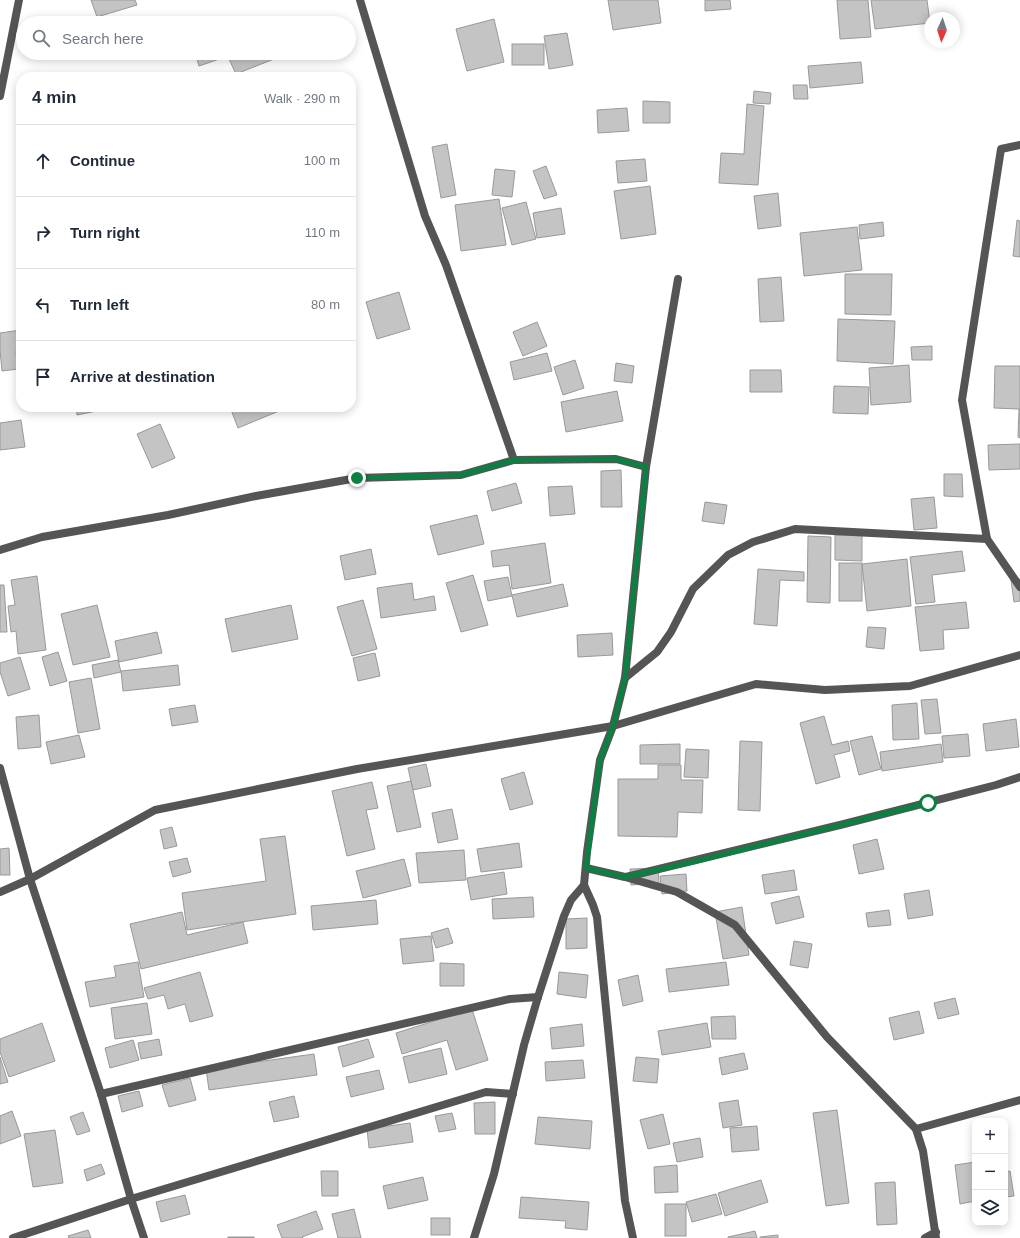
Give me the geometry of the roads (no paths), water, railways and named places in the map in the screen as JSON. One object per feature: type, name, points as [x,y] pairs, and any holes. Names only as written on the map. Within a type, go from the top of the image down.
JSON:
[{"type":"street","points":[[0,96],[19,0]]},
{"type":"street","points":[[360,0],[425,216],[446,265],[514,460]]},
{"type":"street","points":[[1020,144],[1001,149],[962,400],[987,539],[1020,587]]},
{"type":"street","points":[[633,1238],[625,1201],[597,917],[584,885],[600,760],[613,726],[625,678],[646,467],[678,279]]},
{"type":"street","points":[[0,550],[42,537],[168,515],[256,496],[357,478],[461,475],[514,460],[616,459],[646,467]]},
{"type":"street","points":[[625,678],[657,652],[672,632],[693,589],[728,555],[753,542],[795,529],[987,539]]},
{"type":"street","points":[[0,892],[30,879],[155,810],[357,769],[613,726],[756,684],[825,690],[910,686],[1020,655]]},
{"type":"street","points":[[0,768],[30,879],[101,1094],[131,1199],[144,1238]]},
{"type":"street","points":[[625,877],[852,822],[996,785],[1020,777]]},
{"type":"street","points":[[586,868],[625,877],[677,892],[735,925],[827,1037],[916,1129],[923,1151],[936,1235],[925,1238]]},
{"type":"street","points":[[474,1238],[494,1174],[524,1045],[538,997],[564,916],[571,900],[584,885]]},
{"type":"street","points":[[101,1094],[502,1001],[538,997]]},
{"type":"street","points":[[13,1238],[131,1199],[486,1092],[513,1094]]},
{"type":"street","points":[[916,1129],[1020,1100]]}]
